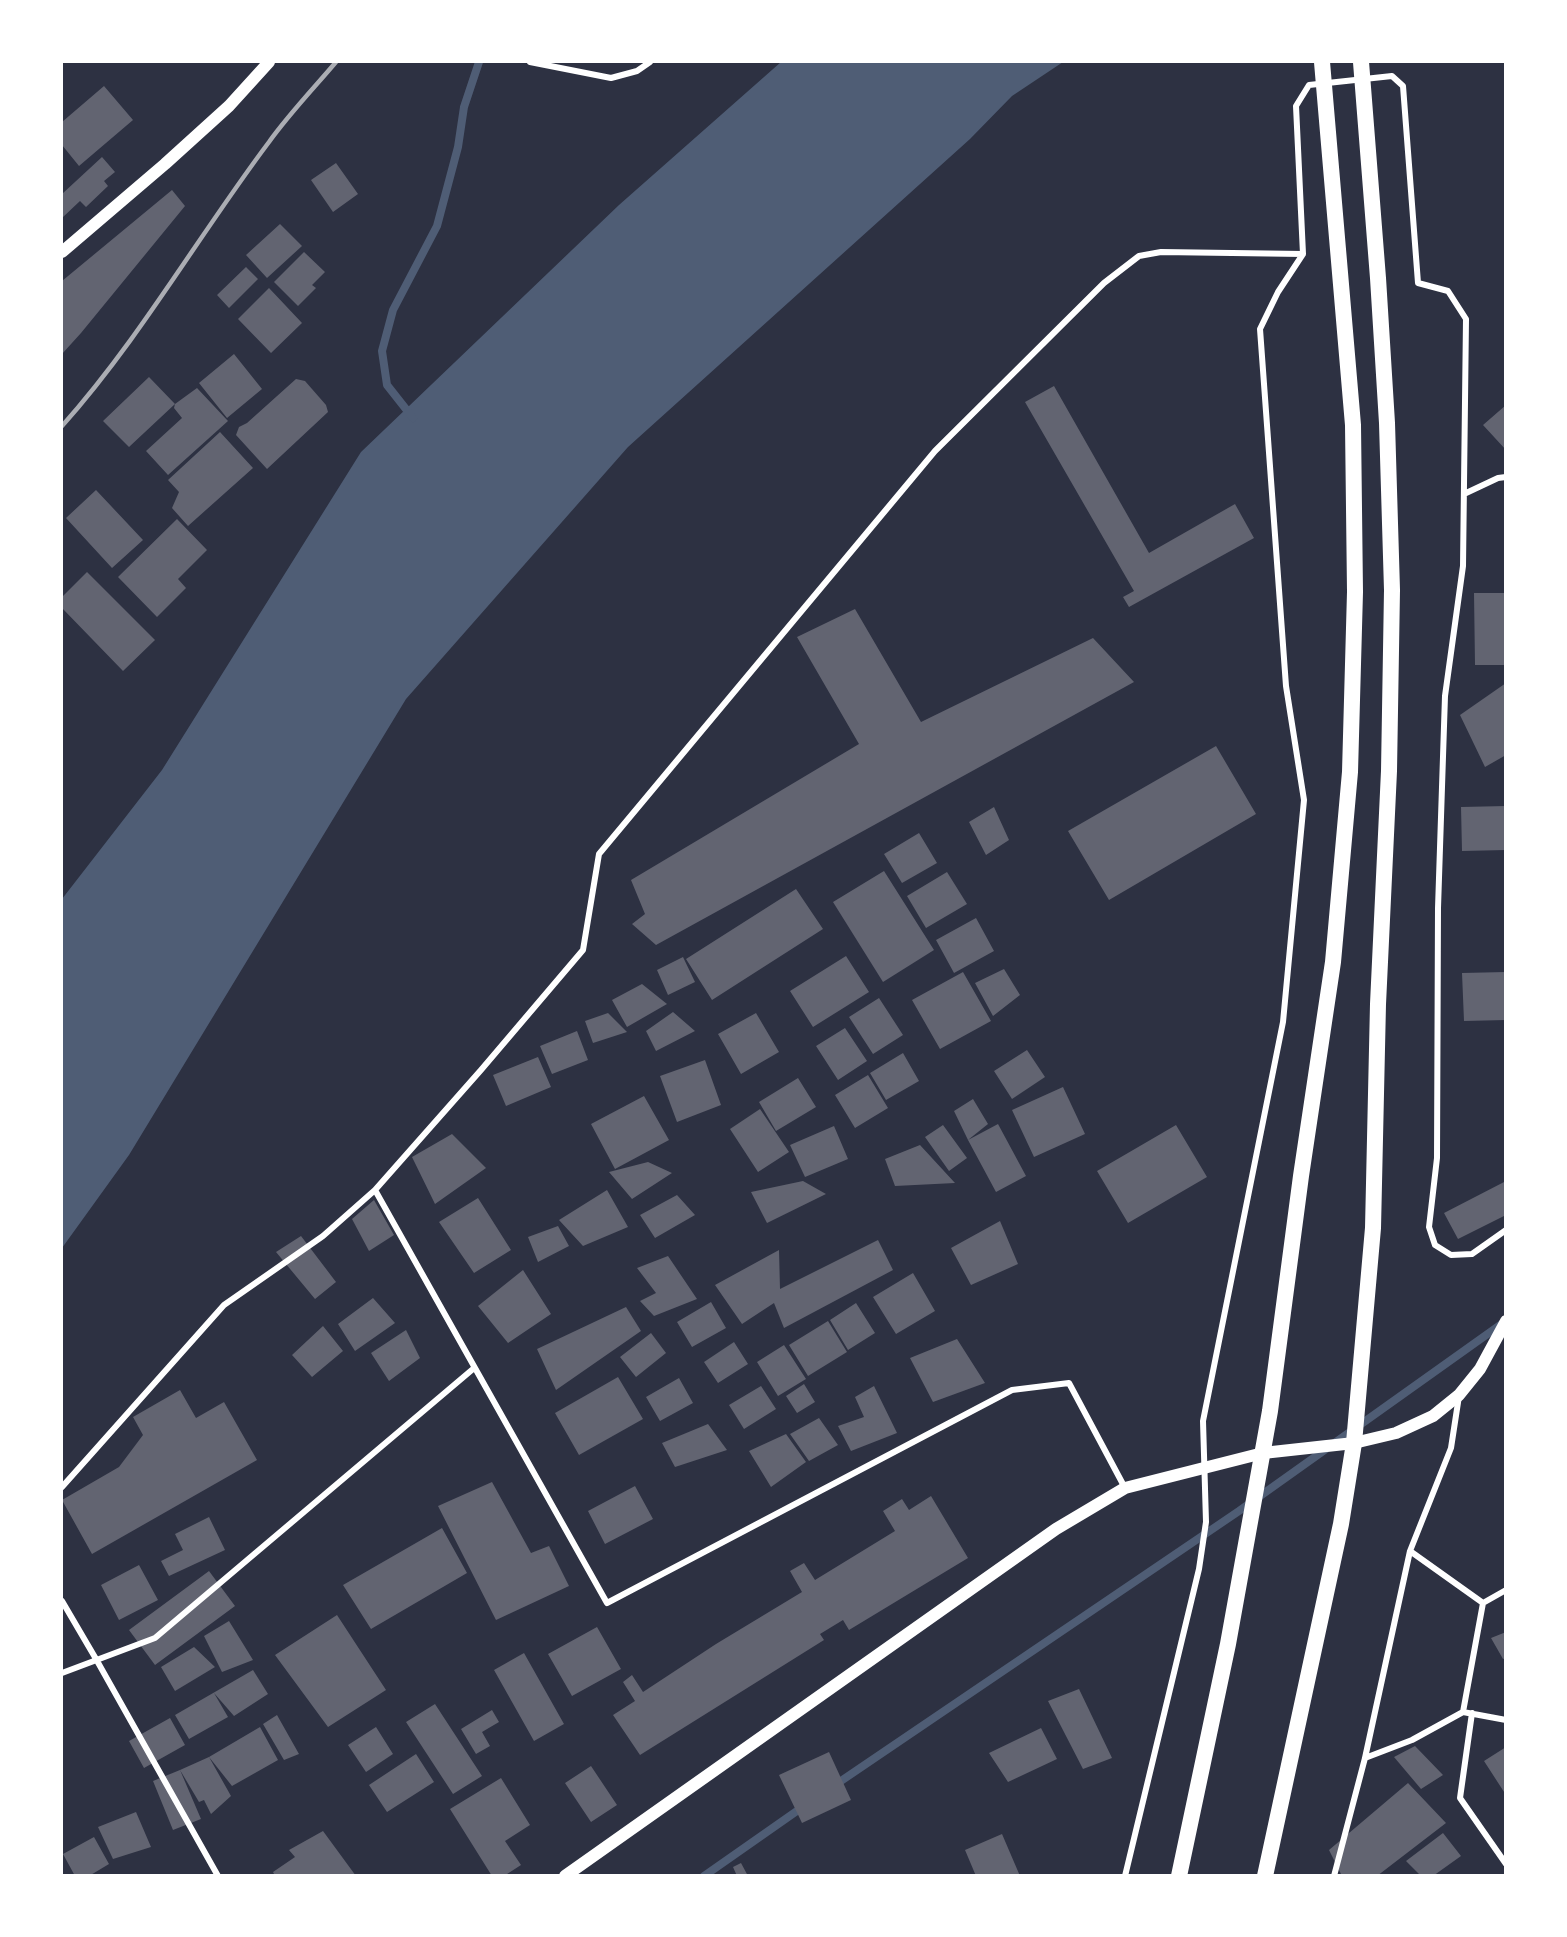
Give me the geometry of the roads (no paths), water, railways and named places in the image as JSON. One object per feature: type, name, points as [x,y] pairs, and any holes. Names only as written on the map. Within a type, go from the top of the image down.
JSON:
[{"type":"highway","points":[[1179,1875],[1228,1644],[1263,1453],[1332,962],[1350,772],[1355,592],[1353,425],[1322,62]]},
{"type":"highway","points":[[1265,1875],[1341,1524],[1354,1443],[1372,1228],[1378,1004],[1389,771],[1392,590],[1387,423],[1361,62]]},
{"type":"main road","points":[[62,252],[229,106],[269,62]]},
{"type":"main road","points":[[569,1874],[1056,1529],[1125,1488],[1263,1453],[1354,1443],[1396,1433],[1433,1416],[1459,1395],[1480,1369],[1506,1321]]},
{"type":"street","points":[[530,62],[611,78],[637,71],[650,62]]},
{"type":"street","points":[[1125,1875],[1198,1569],[1206,1522],[1203,1421],[1283,1022],[1304,800],[1286,686],[1260,329],[1278,292],[1303,254],[1296,105],[1310,85],[1392,76],[1403,86],[1418,283],[1448,291],[1466,319],[1463,566],[1445,696],[1438,908],[1437,1158],[1429,1227],[1435,1245],[1451,1255],[1472,1254],[1506,1230]]},
{"type":"street","points":[[62,1487],[224,1305],[323,1236],[375,1190],[481,1070],[583,950],[599,854],[935,451],[1104,283],[1139,256],[1161,252],[1303,254]]},
{"type":"street","points":[[1464,494],[1498,478],[1506,477]]},
{"type":"street","points":[[375,1190],[607,1603],[1012,1390],[1069,1383],[1125,1488]]},
{"type":"street","points":[[62,1673],[155,1638],[473,1368]]},
{"type":"street","points":[[1334,1875],[1365,1758],[1410,1551],[1450,1448],[1459,1395]]},
{"type":"street","points":[[1410,1551],[1483,1603]]},
{"type":"street","points":[[1483,1603],[1506,1590]]},
{"type":"street","points":[[62,1601],[218,1875]]},
{"type":"street","points":[[1463,1712],[1483,1603]]},
{"type":"street","points":[[1365,1758],[1412,1740],[1463,1712],[1506,1720]]},
{"type":"street","points":[[1472,1713],[1460,1798],[1506,1864]]},
{"type":"water","points":[[781,62],[1063,62],[1012,96],[970,139],[628,447],[406,699],[129,1155],[62,1248],[62,899],[162,770],[361,452],[619,205]]},
{"type":"waterway","points":[[413,418],[387,385],[382,351],[393,310],[437,226],[458,147],[464,107],[479,62]]},
{"type":"waterway","points":[[835,1785],[1239,1511],[1503,1323]]},
{"type":"waterway","points":[[704,1876],[804,1806]]},
{"type":"railway","points":[[62,426],[143,323],[243,177],[293,111],[336,62]]}]
